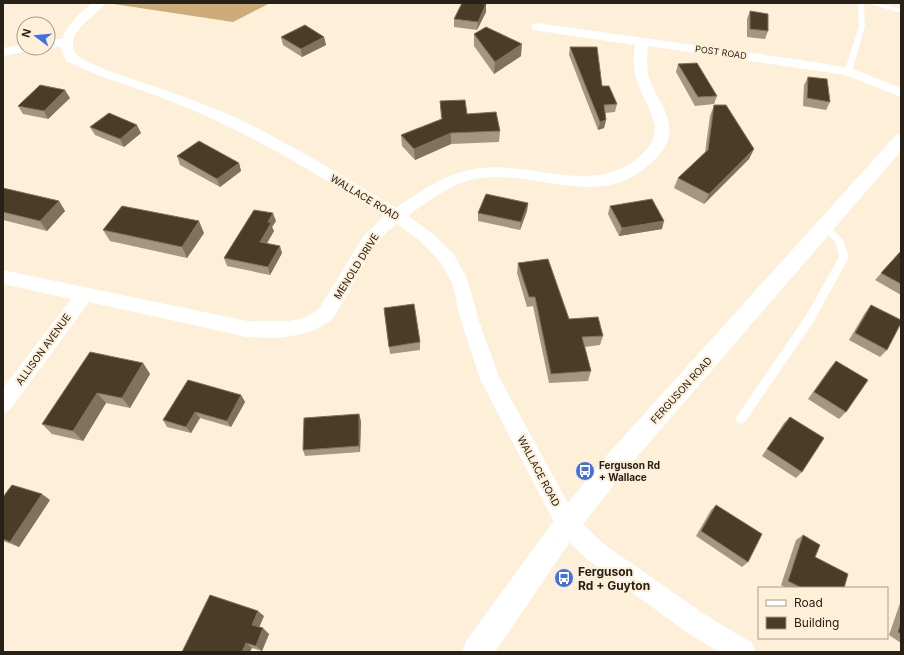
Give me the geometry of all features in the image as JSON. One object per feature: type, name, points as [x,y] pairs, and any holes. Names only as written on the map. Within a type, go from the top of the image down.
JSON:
[{"type":"street","points":[[56,43],[66,42],[75,26],[99,3]]},
{"type":"street","name":"POST ROAD","points":[[537,27],[815,66],[848,72],[901,93]]},
{"type":"street","name":"WALLACE ROAD","points":[[66,42],[66,50],[72,58],[82,64],[95,70],[189,102],[251,131],[397,216],[426,237],[447,258],[461,283],[470,321],[490,380],[567,524],[597,553],[698,625],[743,652]]},
{"type":"street","name":"MENOLD DRIVE","points":[[3,277],[263,332],[281,331],[310,323],[325,315],[374,234],[382,226],[449,182],[461,177],[487,172],[576,182],[595,181],[624,174],[636,168],[654,152],[659,143],[662,131],[657,108],[644,83],[640,69],[642,42]]},
{"type":"street","points":[[3,52],[16,50]]},
{"type":"street","name":"FERGUSON ROAD","points":[[477,652],[567,524],[616,463],[901,140]]},
{"type":"street","name":"ALLISON AVENUE","points":[[3,404],[84,295]]},
{"type":"lane","points":[[848,72],[862,26],[861,3]]},
{"type":"lane","points":[[869,3],[901,11]]},
{"type":"lane","points":[[741,419],[809,320],[844,257],[840,242],[824,227]]},
{"type":"shaded area","points":[[107,3],[270,3],[233,22]]},
{"type":"building","points":[[462,3],[486,4],[478,22],[454,19]]},
{"type":"building","points":[[750,11],[768,14],[768,31],[750,29]]},
{"type":"building","points":[[305,25],[324,37],[301,49],[281,37]]},
{"type":"building","points":[[486,27],[522,44],[495,62],[474,34]]},
{"type":"building","points":[[570,47],[597,47],[602,86],[609,86],[617,104],[604,105],[606,120],[600,122]]},
{"type":"building","points":[[697,63],[717,96],[698,97],[678,64]]},
{"type":"building","points":[[808,77],[827,79],[830,102],[807,98]]},
{"type":"building","points":[[40,85],[65,90],[44,111],[18,106]]},
{"type":"building","points":[[465,100],[467,114],[496,112],[500,131],[451,133],[414,149],[401,135],[442,119],[440,101]]},
{"type":"building","points":[[714,105],[726,105],[754,149],[709,194],[678,178],[708,150]]},
{"type":"building","points":[[109,113],[137,125],[120,139],[90,127]]},
{"type":"building","points":[[199,141],[239,163],[217,179],[177,156]]},
{"type":"building","points":[[3,188],[59,201],[40,221],[3,212]]},
{"type":"building","points":[[486,194],[528,203],[521,222],[478,213]]},
{"type":"building","points":[[652,199],[664,221],[622,228],[610,206]]},
{"type":"building","points":[[122,206],[199,221],[182,247],[103,230]]},
{"type":"building","points":[[254,210],[273,213],[268,222],[271,223],[260,242],[280,246],[268,267],[224,258]]},
{"type":"building","points":[[901,251],[901,284],[881,273]]},
{"type":"building","points":[[548,259],[569,319],[598,317],[603,336],[582,337],[591,371],[551,374],[535,297],[529,297],[518,263]]},
{"type":"building","points":[[414,304],[420,342],[389,347],[384,308]]},
{"type":"building","points":[[871,305],[901,320],[901,323],[887,350],[855,333]]},
{"type":"building","points":[[90,352],[143,363],[122,398],[97,393],[73,431],[42,424]]},
{"type":"building","points":[[836,361],[868,380],[846,412],[814,392]]},
{"type":"building","points":[[188,380],[241,395],[227,421],[195,412],[186,427],[163,420]]},
{"type":"building","points":[[359,414],[359,446],[303,450],[304,418]]},
{"type":"building","points":[[790,417],[824,438],[802,472],[767,449]]},
{"type":"building","points":[[12,485],[42,494],[10,542],[3,539],[3,497]]},
{"type":"building","points":[[716,505],[762,534],[748,562],[701,531]]},
{"type":"building","points":[[803,535],[820,545],[815,557],[848,574],[844,587],[800,587],[788,581]]},
{"type":"building","points":[[210,595],[258,611],[252,625],[263,628],[256,646],[246,643],[242,652],[182,652]]},
{"type":"building","points":[[901,622],[901,634],[898,632]]},
{"type":"place","name":"Ferguson Rd + Wallace","points":[[585,471]]},
{"type":"place","name":"Ferguson Rd + Guyton","points":[[564,578]]}]
